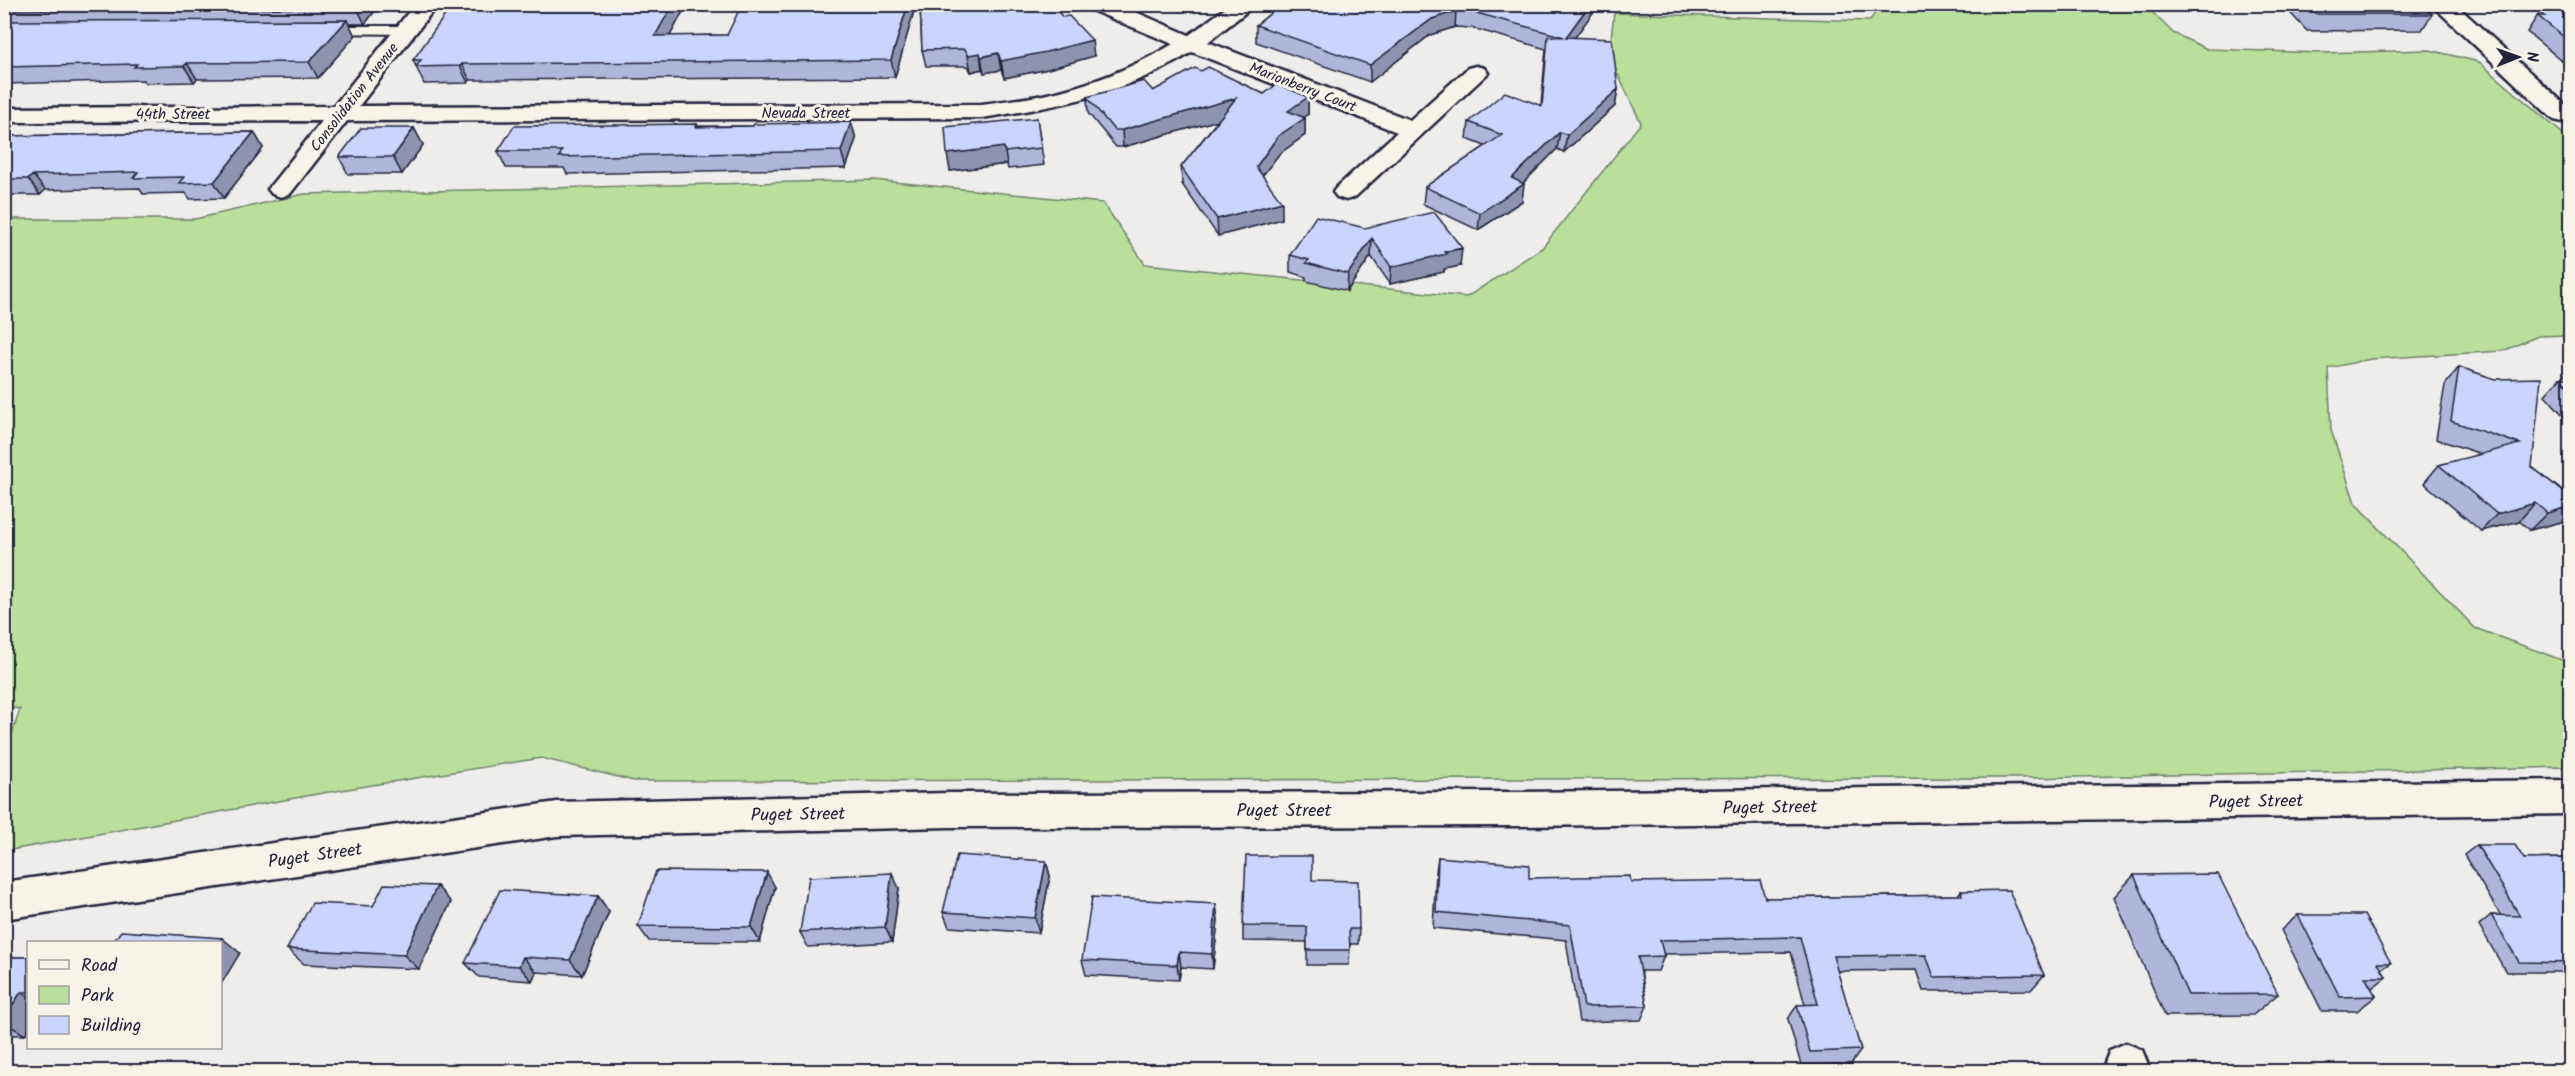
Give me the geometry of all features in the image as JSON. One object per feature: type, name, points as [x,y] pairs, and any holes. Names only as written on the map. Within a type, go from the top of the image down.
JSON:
[{"type":"street","name":"Consolidation Avenue","points":[[281,189],[427,4]]},
{"type":"street","name":"Marionberry Court","points":[[1097,4],[1192,44],[1413,130]]},
{"type":"street","name":"Nevada Street","points":[[341,113],[982,111],[1041,102],[1091,90],[1192,44],[1245,4]]},
{"type":"street","points":[[2442,4],[2567,119]]},
{"type":"street","points":[[1346,192],[1476,73]]},
{"type":"street","name":"44th Street","points":[[4,115],[341,113]]},
{"type":"street","name":"Puget Street","points":[[4,901],[557,819],[949,810],[1521,809],[2571,797]]},
{"type":"lane","points":[[313,30],[408,30]]},
{"type":"green space","points":[[1880,4],[2145,5],[2173,33],[2207,49],[2321,53],[2430,50],[2479,62],[2570,140],[2570,335],[2538,336],[2503,351],[2371,359],[2328,368],[2331,430],[2355,503],[2475,628],[2570,663],[2570,767],[2022,778],[634,781],[541,758],[323,793],[5,851],[5,756],[20,709],[4,707],[5,219],[195,219],[304,194],[874,180],[1103,203],[1145,264],[1467,297],[1542,248],[1641,123],[1609,56],[1614,13],[1870,21]]},
{"type":"building","points":[[4,4],[360,4],[357,8],[4,10]]},
{"type":"building","points":[[453,4],[673,4],[655,36],[727,35],[742,4],[908,4],[891,60],[462,64],[460,66],[416,67],[421,60],[413,60]]},
{"type":"building","points":[[920,4],[1050,4],[1063,17],[1069,16],[1092,40],[1001,61],[998,53],[981,57],[980,53],[968,55],[965,49],[922,50]]},
{"type":"building","points":[[1282,4],[1590,4],[1566,37],[1612,39],[1618,89],[1567,135],[1560,132],[1512,178],[1524,184],[1480,213],[1425,187],[1502,135],[1469,122],[1505,92],[1542,106],[1548,36],[1564,37],[1473,12],[1456,11],[1432,19],[1370,65],[1256,25]]},
{"type":"building","points":[[2307,4],[2422,4],[2432,14],[2317,14]]},
{"type":"building","points":[[2540,12],[2571,12],[2571,43],[2538,16],[2545,16]]},
{"type":"building","points":[[347,20],[309,62],[187,63],[184,66],[134,67],[137,64],[4,67],[4,21]]},
{"type":"building","points":[[1208,67],[1264,94],[1277,84],[1308,97],[1288,111],[1305,118],[1278,136],[1256,167],[1282,202],[1217,219],[1181,167],[1236,98],[1122,130],[1114,130],[1087,97],[1144,81],[1153,91],[1195,68],[1201,71]]},
{"type":"building","points":[[1037,118],[1041,148],[1005,152],[1004,147],[947,154],[945,127]]},
{"type":"building","points":[[851,122],[841,151],[559,157],[562,151],[498,151],[514,126],[697,124],[696,127]]},
{"type":"building","points":[[361,128],[414,128],[393,157],[339,157]]},
{"type":"building","points":[[254,132],[214,182],[179,183],[184,177],[133,178],[138,172],[33,175],[28,179],[4,179],[4,136]]},
{"type":"building","points":[[1434,212],[1462,248],[1391,267],[1372,238],[1348,274],[1306,263],[1309,260],[1290,255],[1316,216],[1365,228]]},
{"type":"building","points":[[2459,367],[2495,379],[2541,378],[2532,467],[2571,498],[2571,506],[2547,513],[2535,503],[2497,514],[2439,465],[2520,444],[2451,421]]},
{"type":"building","points":[[2560,378],[2571,378],[2571,389]]},
{"type":"building","points":[[2477,845],[2515,845],[2524,859],[2571,858],[2571,963],[2519,962],[2491,915],[2520,916]]},
{"type":"building","points":[[957,855],[1046,861],[1035,918],[943,912]]},
{"type":"building","points":[[1246,856],[1312,856],[1312,880],[1358,881],[1359,929],[1349,929],[1350,950],[1307,950],[1307,927],[1243,926]]},
{"type":"building","points":[[1438,857],[1529,865],[1529,878],[1630,876],[1631,882],[1760,880],[1765,898],[1962,895],[1961,891],[2009,890],[2044,975],[1934,977],[1926,955],[1833,956],[1861,1050],[1810,1052],[1797,1005],[1818,1004],[1800,937],[1660,940],[1664,956],[1638,957],[1647,1006],[1584,1007],[1570,925],[1436,912]]},
{"type":"building","points":[[656,871],[767,872],[751,927],[638,926]]},
{"type":"building","points":[[892,873],[885,927],[800,932],[809,877]]},
{"type":"building","points":[[2218,874],[2278,994],[2188,995],[2134,875]]},
{"type":"building","points":[[384,884],[437,886],[404,955],[287,949],[312,903],[373,906]]},
{"type":"building","points":[[500,890],[598,896],[570,960],[523,957],[519,966],[465,963]]},
{"type":"building","points":[[1092,897],[1216,904],[1212,954],[1179,952],[1177,965],[1082,960]]},
{"type":"building","points":[[2298,915],[2364,915],[2391,963],[2378,963],[2386,977],[2365,977],[2376,996],[2340,997]]},
{"type":"building","points":[[121,931],[222,938],[220,941],[114,941]]},
{"type":"building","points":[[4,957],[27,957],[27,992],[21,992],[4,1018]]}]
